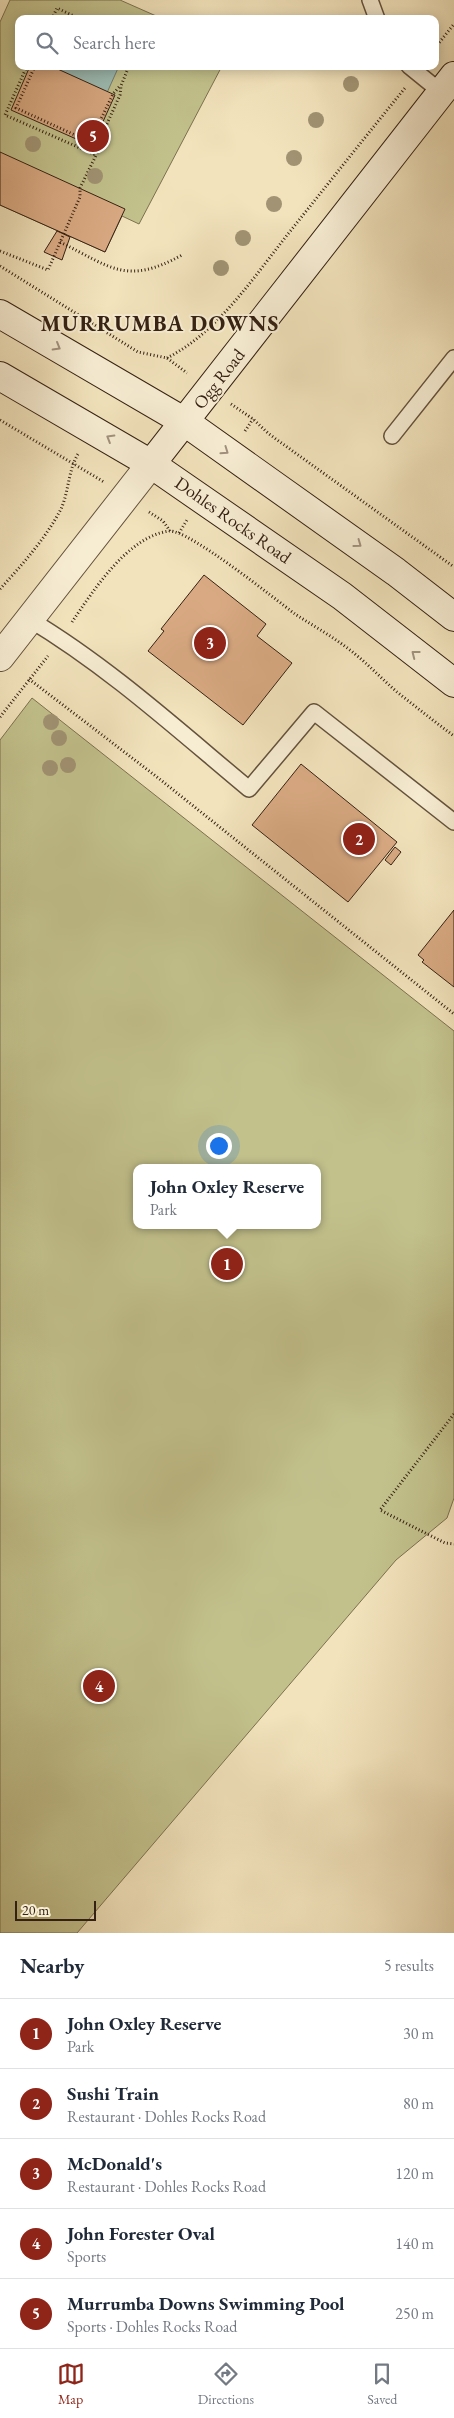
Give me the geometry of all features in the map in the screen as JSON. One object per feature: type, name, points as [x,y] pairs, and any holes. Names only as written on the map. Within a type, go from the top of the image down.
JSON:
[{"type":"main road","name":"Ogg Road","points":[[0,657],[448,84]]},
{"type":"main road","points":[[0,314],[185,422],[388,566],[454,617]]},
{"type":"main road","name":"Dohles Rocks Road","points":[[0,376],[152,464],[342,596],[454,683]]},
{"type":"lane","points":[[370,0],[376,15]]},
{"type":"lane","points":[[415,70],[448,84]]},
{"type":"lane","points":[[392,436],[454,358]]},
{"type":"lane","points":[[29,619],[61,639],[118,680],[249,789],[314,712],[454,822]]},
{"type":"path","points":[[54,15],[57,8],[72,15]]},
{"type":"path","points":[[439,43],[454,24]]},
{"type":"path","points":[[25,70],[5,115],[96,155]]},
{"type":"path","points":[[33,70],[16,108],[90,142],[112,94],[121,86]]},
{"type":"path","points":[[0,251],[48,270],[80,197],[80,188],[96,155],[120,95],[121,86],[127,70]]},
{"type":"path","points":[[167,358],[184,349],[209,328],[243,290],[412,70]]},
{"type":"path","points":[[60,242],[114,270],[132,272],[153,270],[182,254]]},
{"type":"path","points":[[0,420],[72,464],[84,469],[163,521],[170,531]]},
{"type":"path","points":[[0,589],[48,530],[60,510],[68,492],[72,464]]},
{"type":"path","points":[[0,717],[61,639],[106,574],[135,547],[150,538],[170,531],[178,533],[202,546],[296,614],[355,653],[396,691],[454,736]]},
{"type":"path","points":[[30,679],[157,776],[454,1014]]},
{"type":"path","points":[[454,1414],[380,1510],[444,1543],[454,1544]]},
{"type":"shaded area","points":[[10,0],[120,0],[154,15],[15,15],[15,70],[220,70],[139,224],[122,216],[105,252],[0,205],[0,22]]},
{"type":"shaded area","points":[[32,698],[454,1031],[454,1498],[447,1518],[396,1560],[77,1933],[0,1933],[0,740]]},
{"type":"water","points":[[43,70],[117,70],[88,135]]},
{"type":"building","points":[[28,70],[60,70],[115,95],[92,146],[11,110]]},
{"type":"building","points":[[0,152],[125,209],[105,252],[0,205]]},
{"type":"building","points":[[57,231],[70,237],[62,260],[44,252]]},
{"type":"building","points":[[204,575],[266,624],[257,636],[292,663],[243,725],[148,651],[164,631],[161,629]]},
{"type":"building","points":[[301,764],[397,842],[348,902],[252,825]]},
{"type":"building","points":[[395,847],[401,852],[391,865],[385,860]]},
{"type":"building","points":[[454,910],[454,987],[422,962],[424,960],[418,955]]},
{"type":"place","name":"Murrumba Downs Swimming Pool","points":[[93,136]]},
{"type":"place","name":"McDonald's","points":[[210,643]]},
{"type":"place","name":"Sushi Train","points":[[359,839]]},
{"type":"place","name":"John Oxley Reserve","points":[[227,1264]]},
{"type":"place","name":"John Forester Oval","points":[[99,1686]]},
{"type":"district","name":"MURRUMBA DOWNS","points":[[160,323]]}]
